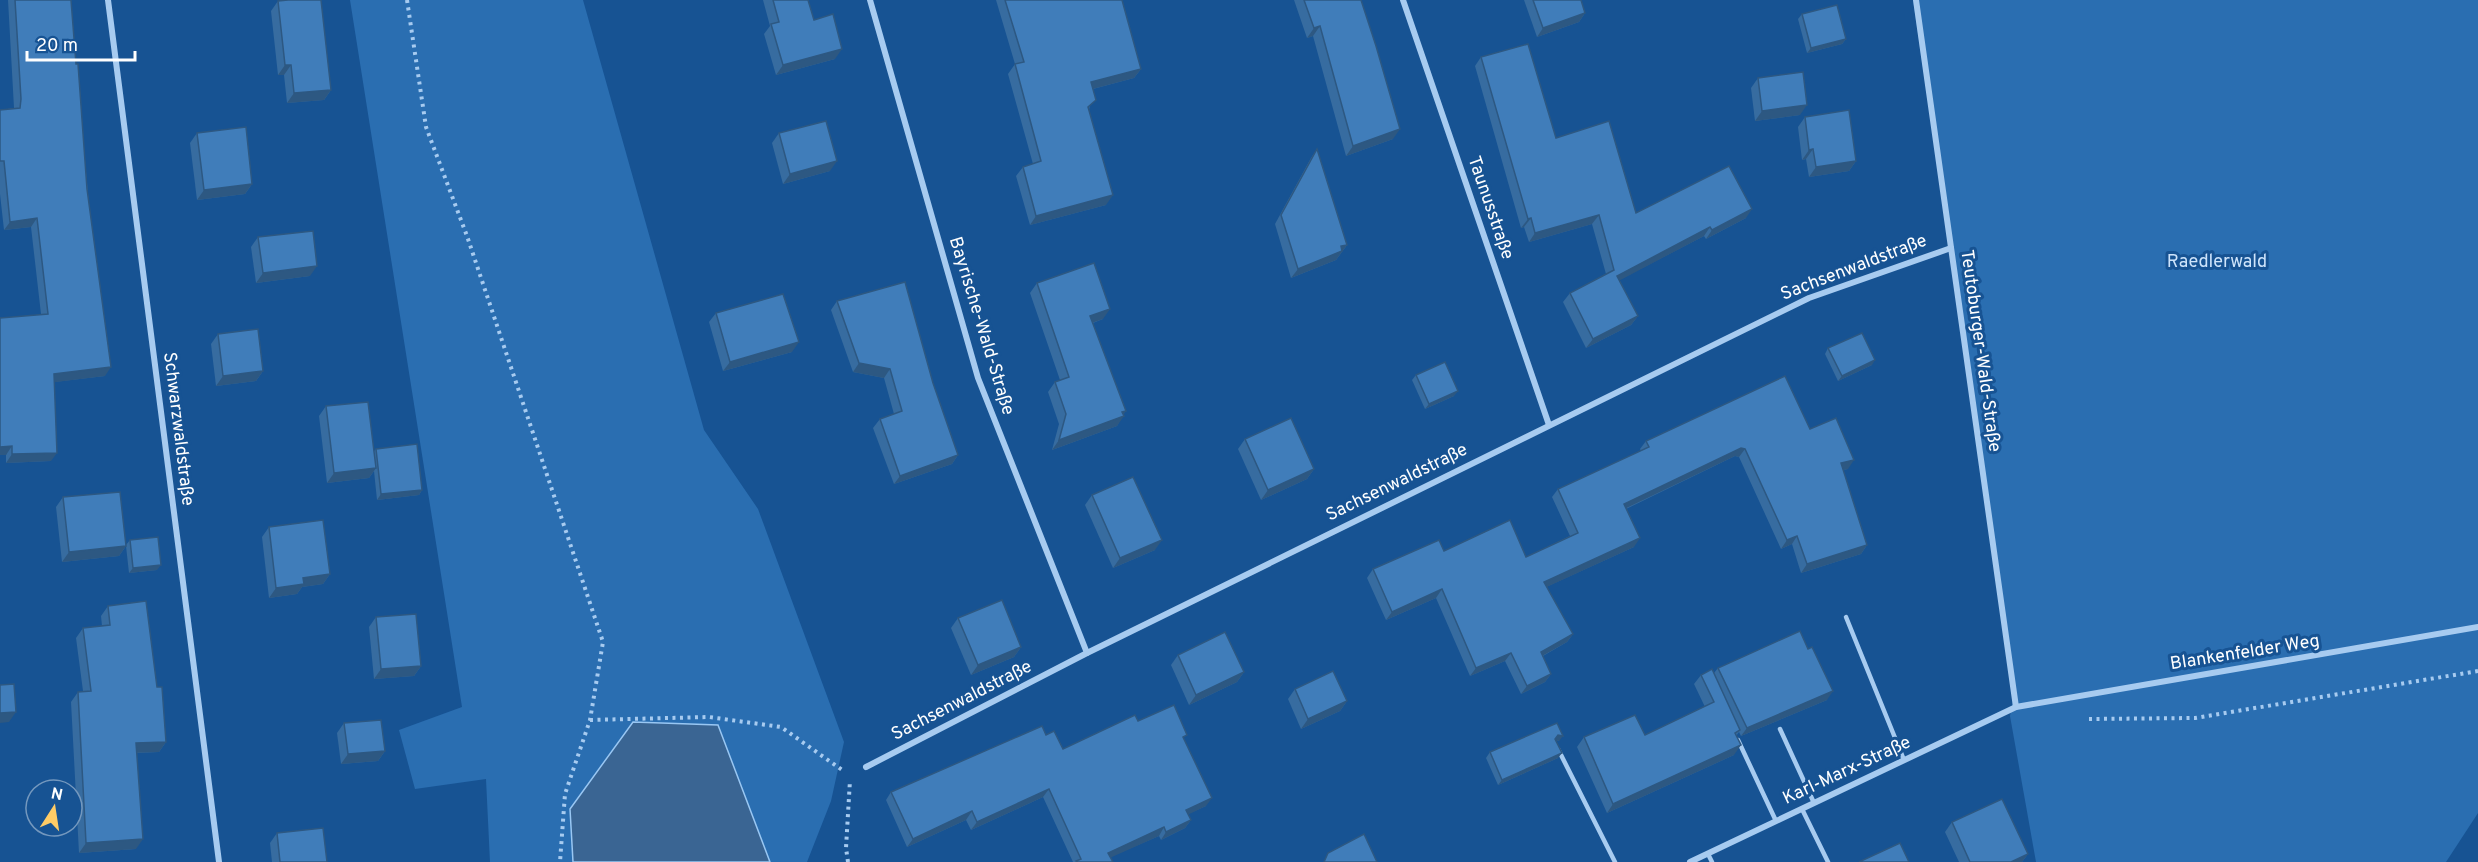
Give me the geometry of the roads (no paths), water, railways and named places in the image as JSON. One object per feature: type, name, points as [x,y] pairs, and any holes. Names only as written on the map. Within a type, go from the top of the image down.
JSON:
[{"type":"street","name":"Schwarzwaldstraße","points":[[108,0],[219,862]]},
{"type":"street","name":"Bayrische-Wald-Straße","points":[[870,0],[978,378],[1086,653]]},
{"type":"street","name":"Taunusstraße","points":[[1402,0],[1549,425]]},
{"type":"street","name":"Teutoburger-Wald-Straße","points":[[1916,0],[2016,707]]},
{"type":"street","name":"Sachsenwaldstraße","points":[[866,767],[1086,653],[1809,298],[1951,248]]},
{"type":"street","name":"Blankenfelder Weg","points":[[2016,707],[2478,627]]},
{"type":"street","name":"Karl-Marx-Straße","points":[[1690,862],[2016,707]]},
{"type":"lane","points":[[1846,617],[1904,760]]},
{"type":"lane","points":[[1780,729],[1814,803]]},
{"type":"lane","points":[[1735,732],[1776,821]]},
{"type":"lane","points":[[1556,744],[1615,862]]},
{"type":"lane","points":[[1802,809],[1828,862]]},
{"type":"lane","points":[[1708,854],[1712,862]]},
{"type":"park label","name":"Raedlerwald","points":[[2217,262]]}]
